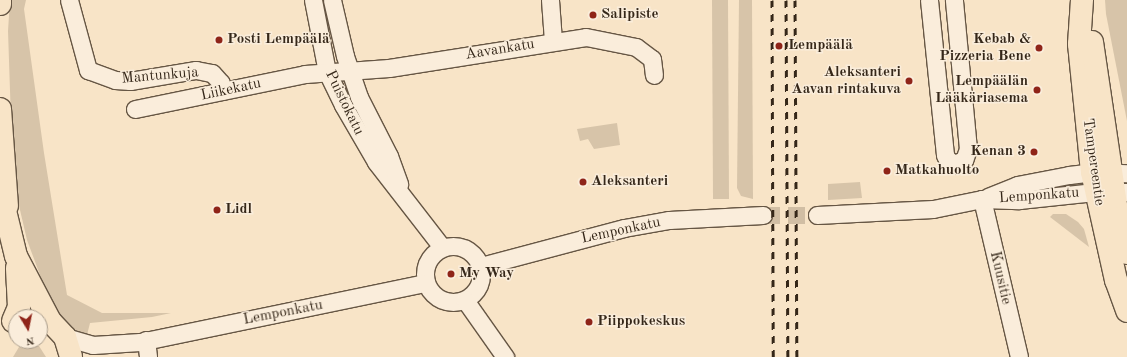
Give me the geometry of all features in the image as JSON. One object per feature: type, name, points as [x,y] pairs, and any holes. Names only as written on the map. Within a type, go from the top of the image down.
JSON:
[{"type":"main road","name":"Tampereentie","points":[[1082,5],[1078,44],[1127,253]]},
{"type":"main road","points":[[0,109],[9,227]]},
{"type":"main road","name":"Tampereentie","points":[[1111,183],[1116,280],[1127,311]]},
{"type":"main road","points":[[0,190],[16,256],[38,309]]},
{"type":"main road","points":[[16,256],[19,309]]},
{"type":"main road","points":[[48,325],[68,347]]},
{"type":"street","name":"Mantunkuja","points":[[69,0],[88,70],[115,80],[130,81],[196,70],[212,73],[221,83],[222,91]]},
{"type":"street","name":"Puistokatu","points":[[314,0],[328,72],[343,105],[376,162],[402,194],[423,226],[442,247]]},
{"type":"street","name":"Puistokatu","points":[[332,0],[350,71],[359,97],[389,156],[402,194]]},
{"type":"street","points":[[550,0],[553,41]]},
{"type":"street","points":[[929,0],[945,154],[947,159],[954,164],[964,160],[968,149],[954,0]]},
{"type":"street","name":"Aavankatu","points":[[328,72],[390,68],[553,41],[586,37],[636,47],[652,59],[654,75]]},
{"type":"street","name":"Liikekatu","points":[[135,109],[222,91],[328,72]]},
{"type":"street","name":"Lemponkatu","points":[[817,215],[933,209],[982,199],[1017,185],[1111,183]]},
{"type":"street","name":"Kuusitie","points":[[982,199],[1019,357]]},
{"type":"street","name":"Lemponkatu","points":[[481,266],[624,228],[669,220],[763,215]]},
{"type":"street","points":[[461,246],[476,257],[481,266],[481,282],[472,296],[465,300],[456,302],[437,298],[426,282],[426,266],[435,252],[442,247],[461,246]]},
{"type":"street","name":"Lemponkatu","points":[[68,347],[143,341],[426,282]]},
{"type":"street","points":[[465,300],[505,357]]},
{"type":"street","points":[[143,341],[148,357]]},
{"type":"street","name":"Lemponkatu","points":[[112,357],[143,341]]},
{"type":"shaded area","points":[[10,0],[26,0],[24,9],[44,153],[67,295],[102,313],[171,313],[152,317],[90,323],[86,339],[67,328],[50,302],[27,240],[13,180],[8,31]]},
{"type":"shaded area","points":[[712,0],[728,0],[729,199],[713,199]]},
{"type":"shaded area","points":[[739,0],[752,0],[753,199],[741,196],[737,188]]},
{"type":"shaded area","points":[[1105,0],[1127,0],[1127,121],[1106,14]]},
{"type":"shaded area","points":[[617,123],[620,145],[594,149],[588,139],[580,141],[577,129]]},
{"type":"shaded area","points":[[860,182],[862,198],[828,200],[828,184]]},
{"type":"shaded area","points":[[1053,214],[1066,214],[1078,222],[1084,229],[1089,247],[1050,217]]},
{"type":"shaded area","points":[[18,349],[41,349],[46,357],[13,357]]},
{"type":"tunnel","points":[[763,215],[817,215]]},
{"type":"railway","points":[[772,0],[773,357]]},
{"type":"railway","points":[[786,0],[788,357]]},
{"type":"railway","points":[[795,0],[797,357]]},
{"type":"place","name":"Salipiste","points":[[593,15]]},
{"type":"place","name":"Posti Lempäälä","points":[[219,40]]},
{"type":"place","name":"Lempäälä","points":[[779,46]]},
{"type":"place","name":"Kebab & Pizzeria Bene","points":[[1039,48]]},
{"type":"place","name":"Aleksanteri Aavan rintakuva","points":[[909,81]]},
{"type":"place","name":"Lempäälän Lääkäriasema","points":[[1037,90]]},
{"type":"place","name":"Kenan 3","points":[[1034,152]]},
{"type":"place","name":"Matkahuolto","points":[[887,171]]},
{"type":"place","name":"Aleksanteri","points":[[583,182]]},
{"type":"place","name":"Lidl","points":[[217,210]]},
{"type":"place","name":"My Way","points":[[451,274]]},
{"type":"place","name":"Piippokeskus","points":[[589,322]]}]
